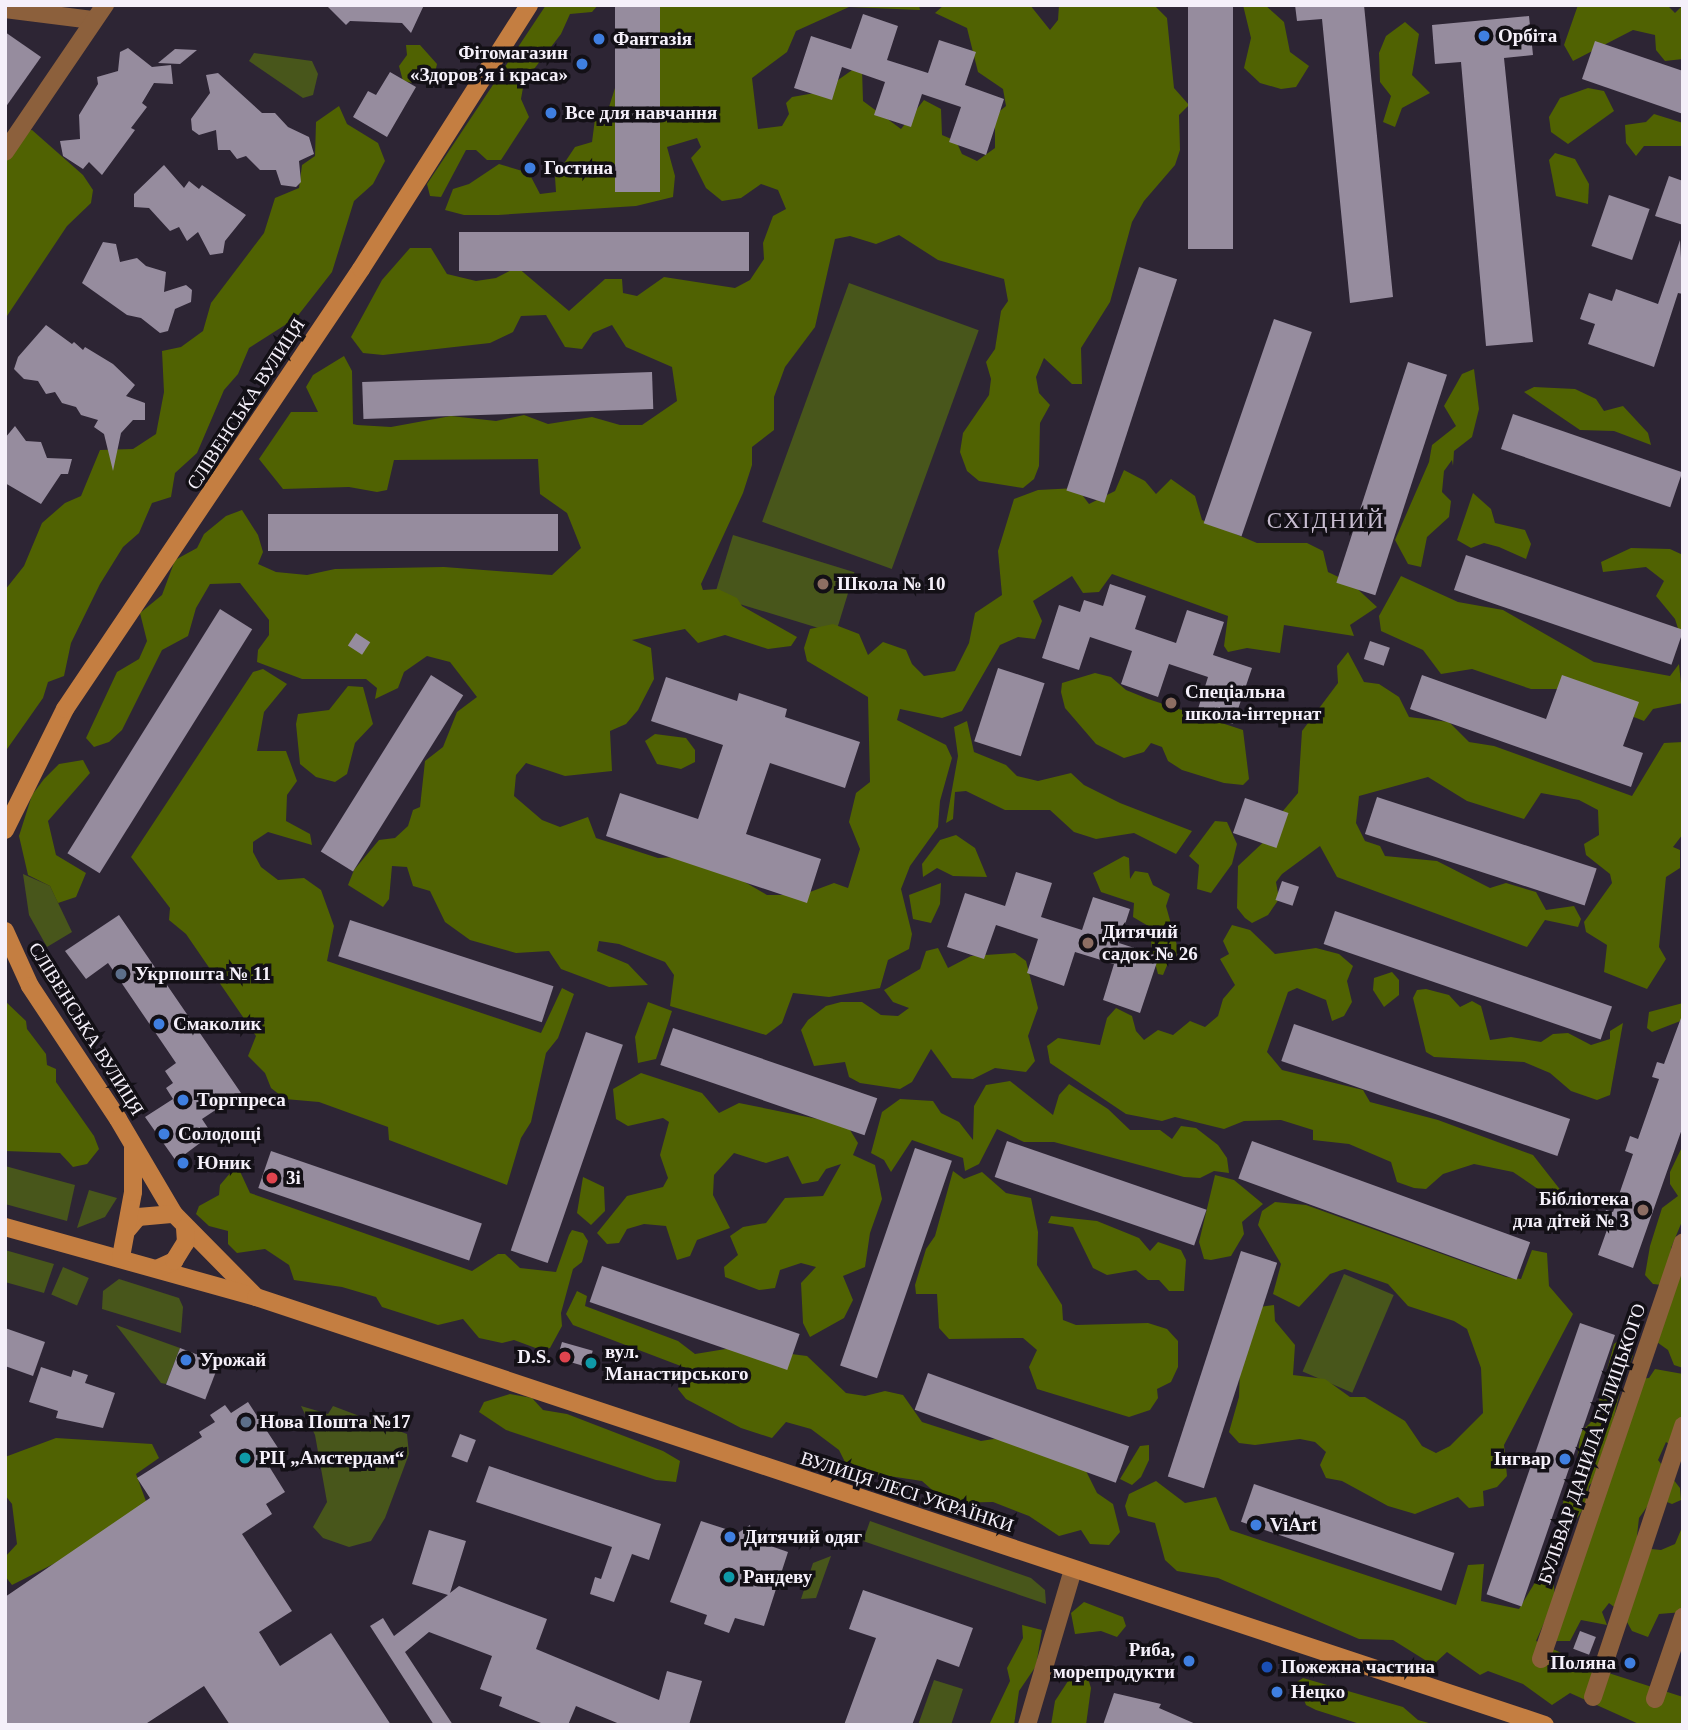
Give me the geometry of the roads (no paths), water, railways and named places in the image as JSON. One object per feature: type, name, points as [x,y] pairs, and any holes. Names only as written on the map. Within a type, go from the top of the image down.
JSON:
[{"type":"main road","name":"СЛІВЕНСЬКА ВУЛИЦЯ","points":[[5,830],[65,709],[347,289],[530,5]]},
{"type":"main road","name":"СЛІВЕНСЬКА ВУЛИЦЯ","points":[[5,931],[30,986],[174,1214],[256,1297]]},
{"type":"main road","points":[[121,1257],[128,1229],[133,1148]]},
{"type":"main road","points":[[128,1229],[138,1217],[174,1214]]},
{"type":"main road","points":[[5,1227],[159,1268],[174,1261],[186,1242],[185,1228]]},
{"type":"main road","name":"ВУЛИЦЯ ЛЕСІ УКРАЇНКИ","points":[[159,1268],[256,1297],[1545,1725]]},
{"type":"street","points":[[5,152],[92,20],[105,5]]},
{"type":"street","points":[[5,9],[92,20]]},
{"type":"street","name":"БУЛЬВАР ДАНИЛА ГАЛИЦЬКОГО","points":[[1541,1659],[1683,1242]]},
{"type":"street","points":[[1593,1698],[1683,1426]]},
{"type":"street","points":[[1027,1725],[1073,1570]]},
{"type":"street","points":[[1655,1699],[1683,1617]]},
{"type":"place","name":"Орбіта","points":[[1484,36]]},
{"type":"place","name":"Фантазія","points":[[599,39]]},
{"type":"place","name":"Фітомагазин «Здоровʼя і краса»","points":[[582,64]]},
{"type":"place","name":"Все для навчання","points":[[551,113]]},
{"type":"place","name":"Гостина","points":[[530,168]]},
{"type":"place","name":"Школа № 10","points":[[823,584]]},
{"type":"place","name":"Спеціальна школа-інтернат","points":[[1171,703]]},
{"type":"place","name":"Дитячий садок № 26","points":[[1088,943]]},
{"type":"place","name":"Укрпошта № 11","points":[[121,974]]},
{"type":"place","name":"Смаколик","points":[[159,1024]]},
{"type":"place","name":"Торгпреса","points":[[183,1100]]},
{"type":"place","name":"Солодощі","points":[[164,1134]]},
{"type":"place","name":"Юник","points":[[183,1163]]},
{"type":"place","name":"3і","points":[[272,1178]]},
{"type":"place","name":"Бібліотека дла дітей № 3","points":[[1643,1210]]},
{"type":"place","name":"D.S.","points":[[565,1357]]},
{"type":"place","name":"Урожай","points":[[186,1360]]},
{"type":"place","name":"вул. Манастирського","points":[[591,1363]]},
{"type":"place","name":"Нова Пошта №17","points":[[246,1422]]},
{"type":"place","name":"РЦ „Амстердам“","points":[[245,1458]]},
{"type":"place","name":"Інгвар","points":[[1565,1459]]},
{"type":"place","name":"ViArt","points":[[1256,1525]]},
{"type":"place","name":"Дитячий одяг","points":[[730,1537]]},
{"type":"place","name":"Рандеву","points":[[729,1577]]},
{"type":"place","name":"Риба, морепродукти","points":[[1189,1661]]},
{"type":"place","name":"Поляна","points":[[1630,1663]]},
{"type":"place","name":"Пожежна частина","points":[[1267,1667]]},
{"type":"place","name":"Нецко","points":[[1277,1692]]},
{"type":"district","name":"СХІДНИЙ","points":[[1326,521]]}]
